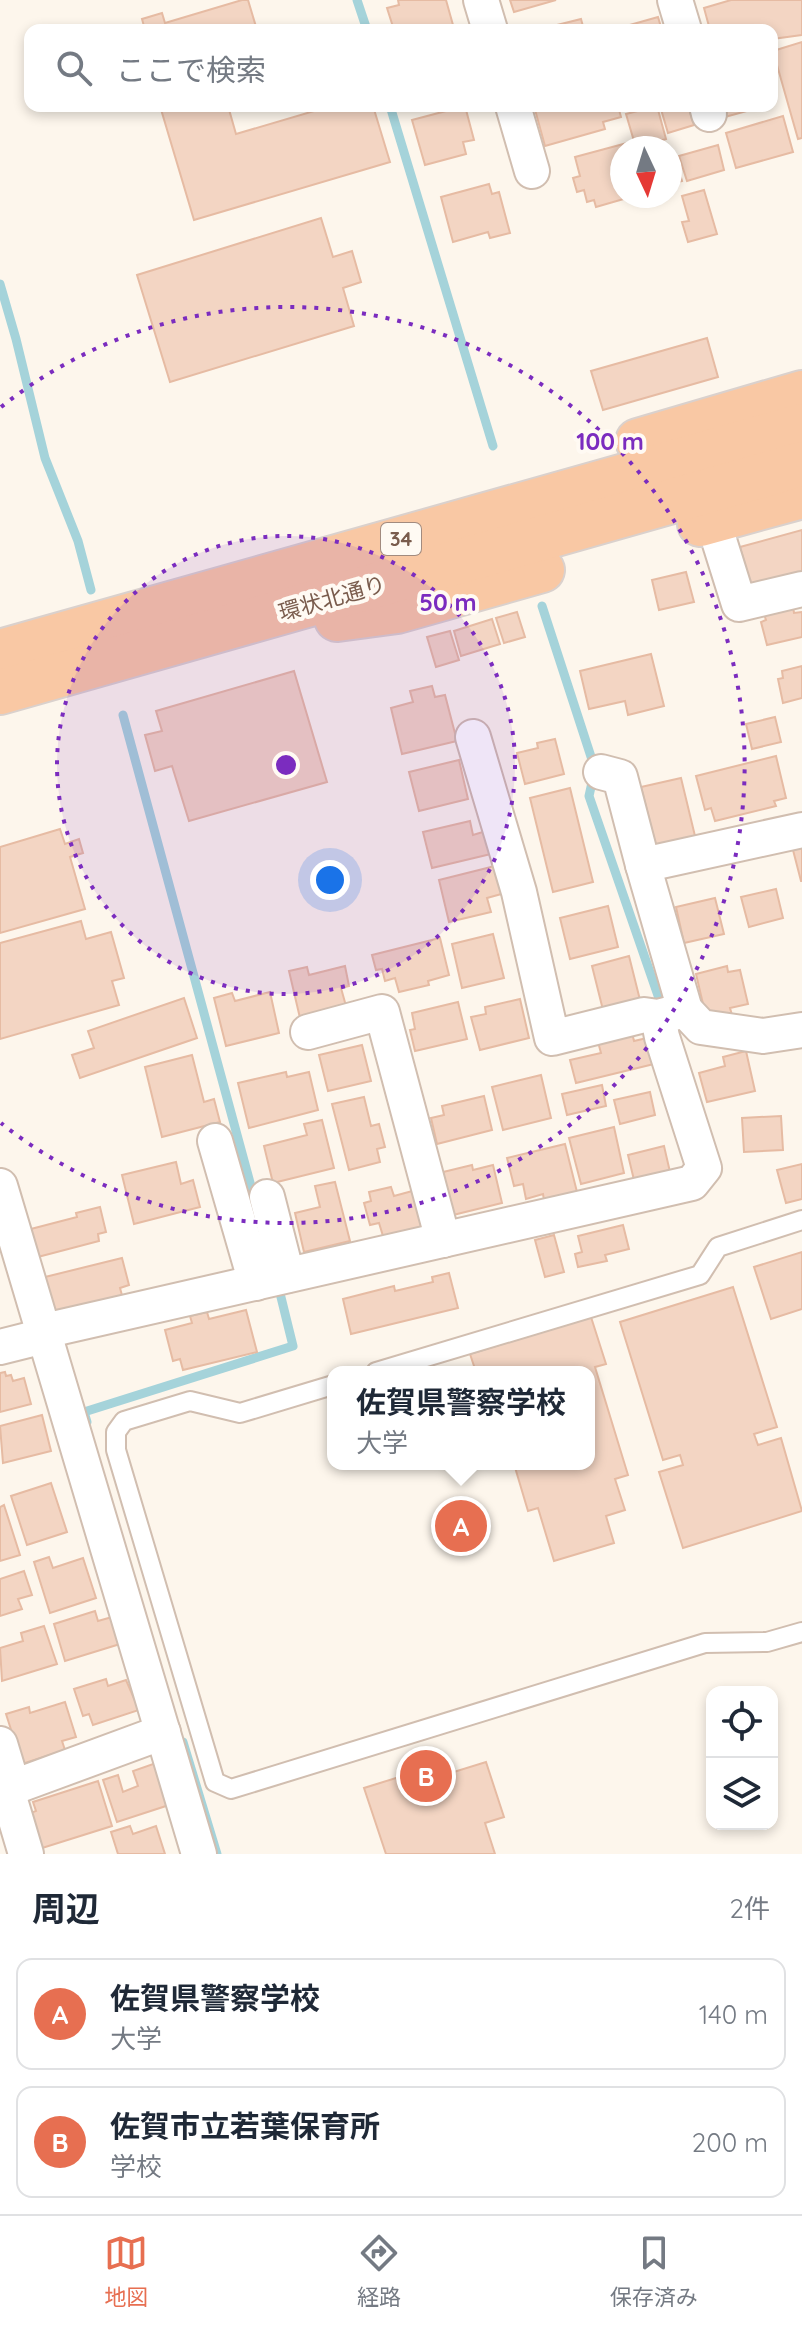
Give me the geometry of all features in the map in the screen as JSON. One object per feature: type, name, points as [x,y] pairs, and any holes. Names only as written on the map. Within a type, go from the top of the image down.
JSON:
[{"type":"highway","points":[[195,617],[373,518],[802,393]]},
{"type":"highway","name":"環状北通り","points":[[0,692],[195,617],[802,426]]},
{"type":"highway","name":"環状北通り","points":[[0,652],[195,617],[802,464]]},
{"type":"highway","points":[[195,617],[397,611],[802,496]]},
{"type":"street","points":[[481,0],[488,24]]},
{"type":"street","points":[[675,0],[682,24]]},
{"type":"street","points":[[515,112],[532,171]]},
{"type":"street","points":[[713,521],[739,604],[802,589]]},
{"type":"street","points":[[473,737],[519,892],[552,1038],[644,1015],[673,1013],[701,1027],[763,1036],[802,1030]]},
{"type":"street","points":[[0,1347],[57,1328],[692,1183],[704,1168],[662,1037],[673,1013],[643,865],[620,777],[601,772]]},
{"type":"street","points":[[643,865],[802,830]]},
{"type":"street","points":[[308,1032],[382,1012],[443,1240]]},
{"type":"street","points":[[215,1141],[269,1280]]},
{"type":"street","points":[[1,1192],[199,1854]]},
{"type":"street","points":[[267,1197],[269,1280]]},
{"type":"street","points":[[7,1790],[163,1732]]},
{"type":"street","points":[[0,1744],[7,1790],[26,1854]]},
{"type":"lane","points":[[396,1366],[700,1275],[718,1247],[802,1220]]},
{"type":"lane","points":[[327,1387],[240,1413],[190,1401],[124,1421],[116,1432],[116,1450],[215,1782],[231,1789],[705,1643],[767,1642],[802,1632]]},
{"type":"building","points":[[248,0],[255,24],[143,24],[142,19],[162,13],[165,23]]},
{"type":"building","points":[[398,0],[446,0],[453,24],[392,24],[387,8],[399,5]]},
{"type":"building","points":[[510,0],[556,0],[514,12]]},
{"type":"building","points":[[731,0],[802,0],[802,35],[778,38],[778,24],[708,24],[704,8]]},
{"type":"building","points":[[658,17],[660,24],[633,24]]},
{"type":"building","points":[[581,19],[582,24],[561,24]]},
{"type":"building","points":[[802,42],[802,138],[798,139],[778,69],[778,49]]},
{"type":"building","points":[[162,112],[230,112],[236,134],[311,112],[375,112],[390,162],[194,220]]},
{"type":"building","points":[[442,112],[467,112],[474,140],[463,142],[466,154],[425,165],[412,120]]},
{"type":"building","points":[[536,112],[620,112],[621,117],[603,122],[605,129],[545,146]]},
{"type":"building","points":[[659,112],[665,136],[632,136],[626,114]]},
{"type":"building","points":[[662,112],[690,112],[694,125],[668,133]]},
{"type":"building","points":[[724,112],[743,112],[725,117]]},
{"type":"building","points":[[783,116],[793,152],[736,168],[726,133]]},
{"type":"building","points":[[718,145],[724,170],[687,181],[682,155]]},
{"type":"building","points":[[610,148],[610,203],[596,207],[594,200],[587,202],[584,190],[577,192],[573,178],[580,176],[575,157]]},
{"type":"building","points":[[489,184],[492,194],[499,192],[510,233],[490,238],[488,232],[453,242],[441,197]]},
{"type":"building","points":[[704,190],[717,234],[688,242],[682,222],[689,221],[682,196]]},
{"type":"building","points":[[321,218],[333,257],[352,251],[361,282],[343,288],[354,326],[170,382],[137,275]]},
{"type":"building","points":[[707,338],[718,377],[603,410],[591,371]]},
{"type":"building","points":[[802,530],[802,575],[752,589],[740,547]]},
{"type":"building","points":[[686,572],[694,602],[659,610],[652,580]]},
{"type":"building","points":[[793,607],[794,613],[802,612],[802,637],[767,645],[761,622],[766,620],[764,614]]},
{"type":"building","points":[[517,612],[525,637],[504,643],[496,618]]},
{"type":"building","points":[[492,619],[500,644],[461,656],[454,631]]},
{"type":"building","points":[[450,631],[459,660],[436,667],[427,637]]},
{"type":"building","points":[[651,654],[664,706],[628,715],[625,701],[589,709],[580,671]]},
{"type":"building","points":[[802,666],[802,698],[783,703],[778,679],[783,678],[782,671]]},
{"type":"building","points":[[294,671],[327,782],[189,821],[172,766],[155,771],[145,735],[162,731],[156,711]]},
{"type":"building","points":[[432,686],[435,697],[445,695],[457,741],[402,754],[391,708],[413,702],[410,691]]},
{"type":"building","points":[[775,717],[781,742],[752,749],[746,724]]},
{"type":"building","points":[[555,739],[564,774],[525,784],[517,753],[538,748],[537,743]]},
{"type":"building","points":[[776,756],[786,798],[774,801],[776,806],[715,821],[711,808],[705,810],[696,776]]},
{"type":"building","points":[[459,760],[468,799],[419,811],[409,772]]},
{"type":"building","points":[[681,778],[695,836],[656,846],[641,787]]},
{"type":"building","points":[[570,788],[593,882],[553,892],[530,798]]},
{"type":"building","points":[[470,821],[473,835],[486,831],[491,854],[432,868],[423,832]]},
{"type":"building","points":[[60,829],[65,844],[79,839],[83,853],[70,857],[85,909],[0,933],[0,847]]},
{"type":"building","points":[[802,848],[802,881],[801,881],[793,850]]},
{"type":"building","points":[[499,865],[505,893],[487,898],[491,912],[449,922],[439,880]]},
{"type":"building","points":[[776,889],[783,918],[749,927],[741,897]]},
{"type":"building","points":[[715,898],[724,934],[684,943],[676,907]]},
{"type":"building","points":[[608,906],[618,947],[570,959],[560,918]]},
{"type":"building","points":[[81,921],[86,939],[111,932],[124,978],[112,981],[119,1005],[0,1039],[0,943]]},
{"type":"building","points":[[493,934],[504,978],[462,988],[452,944]]},
{"type":"building","points":[[440,938],[449,975],[428,981],[429,985],[399,992],[395,978],[385,981],[382,969],[376,970],[372,955]]},
{"type":"building","points":[[629,956],[641,1004],[604,1014],[592,966]]},
{"type":"building","points":[[345,966],[349,986],[341,988],[346,1006],[300,1018],[289,971],[307,967],[309,975]]},
{"type":"building","points":[[727,966],[728,972],[740,970],[748,1004],[730,1008],[732,1015],[707,1021],[696,974]]},
{"type":"building","points":[[270,992],[279,1033],[226,1046],[214,998],[232,993],[235,1001]]},
{"type":"building","points":[[184,998],[197,1038],[80,1078],[72,1055],[94,1048],[88,1031]]},
{"type":"building","points":[[520,999],[529,1038],[480,1050],[471,1017],[486,1014],[485,1007]]},
{"type":"building","points":[[458,1002],[467,1039],[415,1051],[410,1030],[415,1029],[412,1013]]},
{"type":"building","points":[[632,1033],[634,1041],[647,1038],[654,1064],[576,1083],[570,1060],[601,1053],[598,1042]]},
{"type":"building","points":[[362,1045],[371,1081],[328,1091],[319,1055]]},
{"type":"building","points":[[746,1051],[755,1091],[707,1102],[699,1073],[725,1066],[723,1057]]},
{"type":"building","points":[[192,1055],[204,1102],[214,1099],[220,1122],[162,1137],[145,1067]]},
{"type":"building","points":[[286,1072],[287,1077],[309,1072],[318,1110],[249,1128],[238,1083]]},
{"type":"building","points":[[541,1075],[551,1118],[503,1130],[492,1087]]},
{"type":"building","points":[[602,1085],[606,1106],[567,1115],[562,1094]]},
{"type":"building","points":[[650,1092],[655,1115],[620,1124],[614,1100]]},
{"type":"building","points":[[484,1096],[492,1130],[437,1144],[431,1118],[444,1115],[442,1106]]},
{"type":"building","points":[[364,1097],[371,1126],[379,1124],[385,1147],[377,1149],[380,1162],[349,1170],[332,1104]]},
{"type":"building","points":[[781,1116],[783,1150],[744,1152],[742,1118]]},
{"type":"building","points":[[322,1120],[334,1168],[273,1183],[264,1146],[307,1135],[304,1124]]},
{"type":"building","points":[[614,1127],[624,1173],[581,1184],[569,1138]]},
{"type":"building","points":[[565,1144],[577,1192],[544,1200],[543,1194],[526,1199],[523,1184],[514,1186],[507,1158]]},
{"type":"building","points":[[664,1146],[670,1172],[634,1180],[628,1155]]},
{"type":"building","points":[[176,1162],[181,1184],[193,1180],[200,1207],[134,1224],[122,1175]]},
{"type":"building","points":[[802,1164],[802,1199],[786,1203],[777,1170]]},
{"type":"building","points":[[472,1165],[473,1170],[493,1165],[502,1203],[449,1216],[439,1173]]},
{"type":"building","points":[[335,1182],[350,1241],[304,1252],[295,1213],[320,1207],[315,1186]]},
{"type":"building","points":[[391,1187],[394,1196],[416,1190],[425,1226],[383,1236],[379,1223],[370,1225],[364,1203],[371,1201],[369,1192]]},
{"type":"building","points":[[100,1207],[106,1232],[98,1234],[99,1241],[34,1258],[27,1230],[77,1217],[76,1213]]},
{"type":"building","points":[[623,1225],[629,1249],[605,1255],[607,1261],[578,1267],[575,1254],[582,1252],[578,1236]]},
{"type":"building","points":[[554,1235],[564,1272],[545,1277],[535,1240]]},
{"type":"building","points":[[802,1252],[802,1309],[771,1319],[754,1267]]},
{"type":"building","points":[[122,1258],[129,1285],[120,1288],[123,1299],[54,1315],[45,1277]]},
{"type":"building","points":[[449,1273],[458,1308],[351,1334],[343,1299],[394,1286],[395,1291],[433,1282],[432,1277]]},
{"type":"building","points":[[733,1287],[777,1427],[754,1434],[758,1445],[781,1438],[802,1511],[683,1548],[659,1472],[683,1465],[680,1455],[663,1460],[620,1322]]},
{"type":"building","points":[[246,1310],[257,1352],[183,1370],[180,1359],[173,1361],[165,1330],[192,1323],[190,1316],[207,1312],[209,1319]]},
{"type":"building","points":[[591,1317],[606,1364],[595,1367],[474,1366],[470,1354]]},
{"type":"building","points":[[595,1367],[628,1475],[615,1479],[625,1510],[606,1516],[614,1543],[554,1561],[538,1508],[528,1511],[516,1470],[595,1470]]},
{"type":"building","points":[[5,1372],[6,1376],[11,1375],[13,1381],[24,1378],[31,1404],[0,1412],[0,1373]]},
{"type":"building","points":[[42,1415],[51,1451],[3,1463],[0,1426]]},
{"type":"building","points":[[51,1483],[67,1532],[27,1545],[11,1496]]},
{"type":"building","points":[[4,1505],[20,1555],[0,1561],[0,1507]]},
{"type":"building","points":[[49,1557],[53,1568],[83,1558],[96,1598],[50,1613],[34,1562]]},
{"type":"building","points":[[24,1571],[32,1595],[18,1599],[22,1609],[0,1616],[0,1579]]},
{"type":"building","points":[[95,1611],[98,1621],[112,1617],[120,1644],[65,1661],[54,1624]]},
{"type":"building","points":[[44,1626],[57,1664],[2,1681],[0,1648],[23,1641],[21,1633]]},
{"type":"building","points":[[106,1679],[108,1686],[126,1680],[139,1710],[93,1725],[89,1714],[83,1716],[74,1689]]},
{"type":"building","points":[[65,1702],[76,1737],[62,1741],[65,1750],[22,1764],[6,1714],[29,1707],[30,1713]]},
{"type":"building","points":[[486,1762],[504,1817],[485,1823],[495,1854],[386,1854],[364,1788],[412,1773],[415,1784]]},
{"type":"building","points":[[156,1763],[169,1805],[117,1822],[103,1780],[118,1775],[123,1792],[138,1786],[133,1771]]},
{"type":"building","points":[[98,1781],[112,1826],[39,1849],[28,1814],[36,1811],[33,1802]]},
{"type":"building","points":[[130,1826],[133,1834],[156,1826],[165,1854],[118,1854],[111,1832]]},
{"type":"waterway","points":[[357,0],[365,24]]},
{"type":"waterway","points":[[392,112],[493,446]]},
{"type":"waterway","points":[[0,284],[45,458],[78,541],[91,590]]},
{"type":"waterway","points":[[542,606],[595,769],[589,796],[663,1010]]},
{"type":"waterway","points":[[123,715],[255,1201]]},
{"type":"waterway","points":[[87,1422],[84,1412],[293,1346],[278,1285]]},
{"type":"waterway","points":[[183,1742],[217,1854]]},
{"type":"place","name":"佐賀県警察学校","points":[[461,1526]]},
{"type":"place","name":"佐賀市立若葉保育所","points":[[426,1776]]}]
